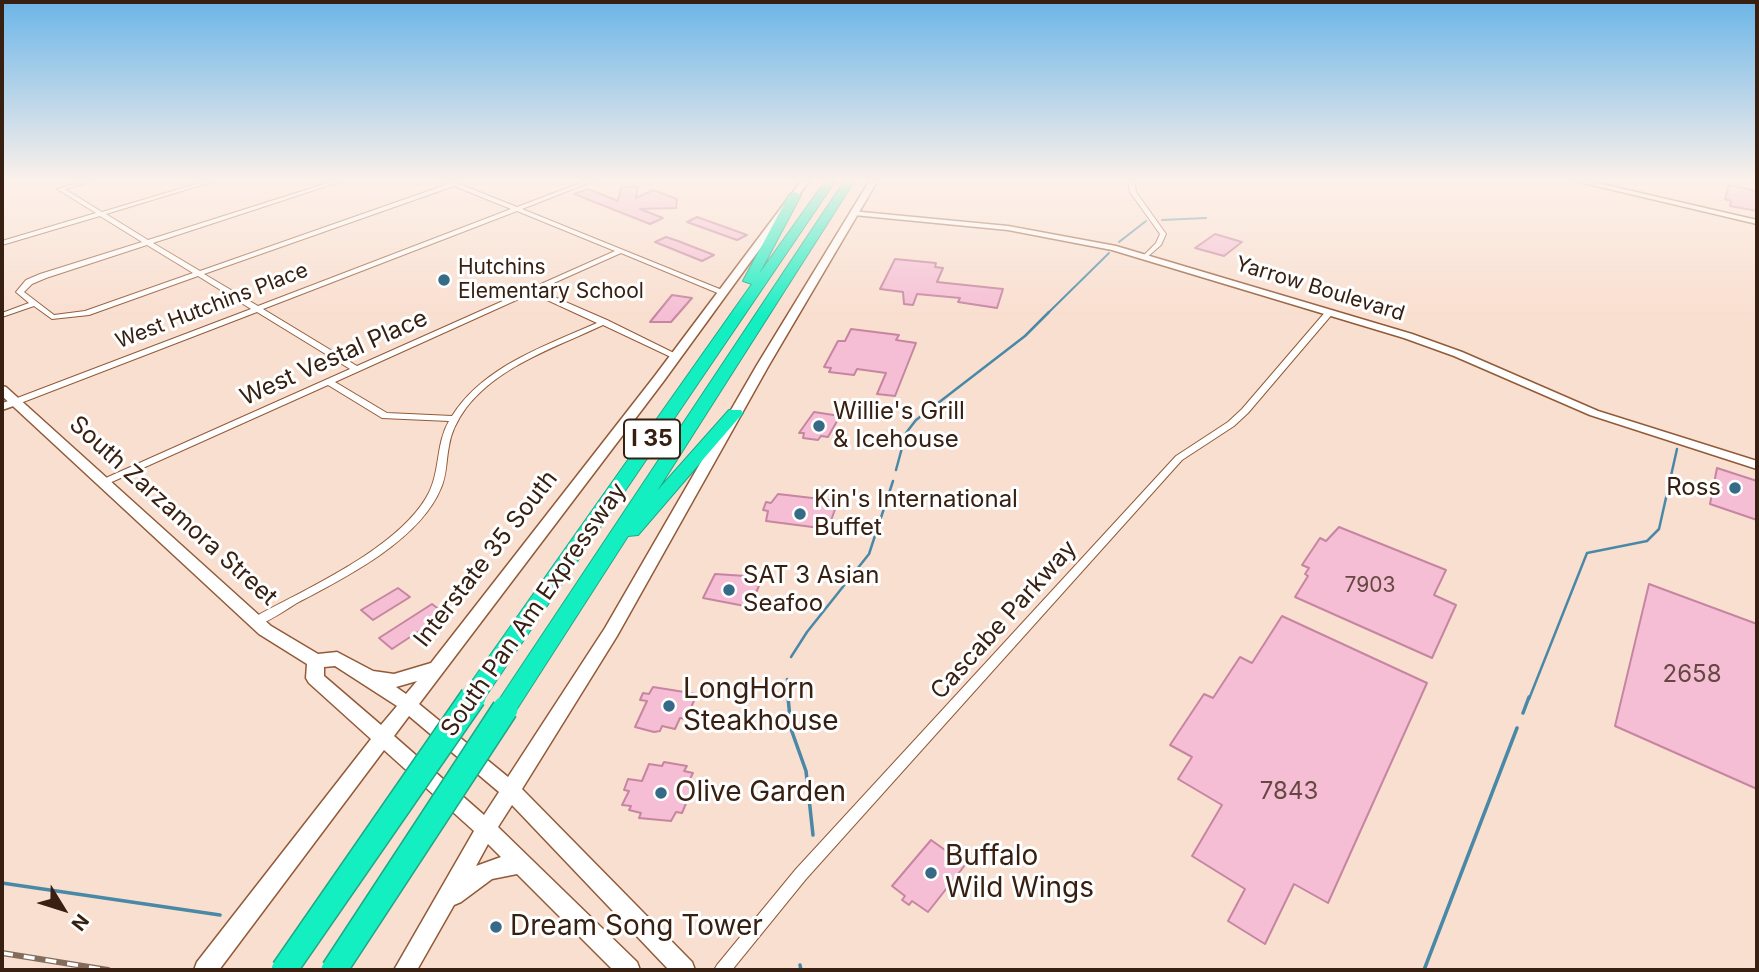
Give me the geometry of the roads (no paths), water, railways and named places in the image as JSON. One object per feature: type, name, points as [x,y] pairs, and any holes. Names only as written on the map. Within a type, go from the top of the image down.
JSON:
[{"type":"highway","points":[[681,396],[705,348],[741,295],[779,225]]},
{"type":"highway","name":"South Pan Am Expressway","points":[[284,970],[800,225]]},
{"type":"highway","name":"South Pan Am Expressway","points":[[334,970],[820,225]]},
{"type":"highway","points":[[596,570],[735,413]]},
{"type":"main road","name":"Interstate 35 South","points":[[205,970],[433,668],[676,356],[772,225]]},
{"type":"main road","points":[[405,970],[486,830],[611,632],[735,413],[848,225]]},
{"type":"main road","name":"South Zarzamora Street","points":[[2,390],[8,405],[102,483],[255,622],[316,661],[337,659],[368,677],[407,704],[511,791],[684,970]]},
{"type":"main road","points":[[316,661],[315,678],[486,830],[628,970]]},
{"type":"main road","points":[[368,677],[394,681],[433,668]]},
{"type":"main road","points":[[441,908],[463,885],[484,871],[501,865],[521,864]]},
{"type":"street","points":[[2,243],[62,225]]},
{"type":"street","points":[[120,225],[356,369]]},
{"type":"street","points":[[200,225],[34,279],[20,292],[52,317],[75,316],[336,225]]},
{"type":"street","name":"West Hutchins Place","points":[[8,405],[474,225]]},
{"type":"street","points":[[557,225],[723,292]]},
{"type":"street","name":"Yarrow Boulevard","points":[[974,225],[1029,231],[1145,257],[1330,312],[1444,348],[1594,413],[1757,465]]},
{"type":"street","points":[[1145,257],[1159,244],[1163,234],[1157,225]]},
{"type":"street","name":"West Vestal Place","points":[[102,483],[620,251]]},
{"type":"street","points":[[533,290],[676,356]]},
{"type":"street","points":[[2,315],[33,304]]},
{"type":"street","name":"Cascabe Parkway","points":[[722,970],[801,874],[1179,458],[1231,424],[1245,411],[1330,312]]},
{"type":"street","points":[[255,622],[378,550],[413,521],[431,499],[442,478],[448,433],[455,419],[474,395],[504,373],[604,322]]},
{"type":"street","points":[[328,382],[385,416],[455,419]]},
{"type":"waterway","points":[[1119,242],[1140,225]]},
{"type":"waterway","points":[[1047,314],[1109,253]]},
{"type":"waterway","points":[[896,470],[906,433],[916,420],[1025,336],[1047,314]]},
{"type":"waterway","points":[[1529,699],[1587,553],[1647,541],[1659,529],[1677,449]]},
{"type":"waterway","points":[[791,657],[807,632],[869,554],[893,481]]},
{"type":"waterway","points":[[787,679],[789,699]]},
{"type":"waterway","points":[[788,697],[791,729],[806,771],[813,835]]},
{"type":"waterway","points":[[1523,713],[1529,697]]},
{"type":"waterway","points":[[1424,970],[1517,728]]},
{"type":"waterway","points":[[2,883],[220,915]]},
{"type":"waterway","points":[[800,965],[801,970]]},
{"type":"railway","points":[[2,953],[108,970]]},
{"type":"place","name":"Hutchins Elementary School","points":[[444,280]]},
{"type":"place","name":"Willie's Grill & Icehouse","points":[[819,426]]},
{"type":"place","name":"Ross","points":[[1735,488]]},
{"type":"place","name":"Kin's International Buffet","points":[[800,514]]},
{"type":"place","name":"SAT 3 Asian Seafoo","points":[[729,590]]},
{"type":"place","name":"LongHorn Steakhouse","points":[[669,706]]},
{"type":"place","name":"Olive Garden","points":[[661,793]]},
{"type":"place","name":"Buffalo Wild Wings","points":[[931,873]]},
{"type":"place","name":"Dream Song Tower","points":[[496,927]]}]
